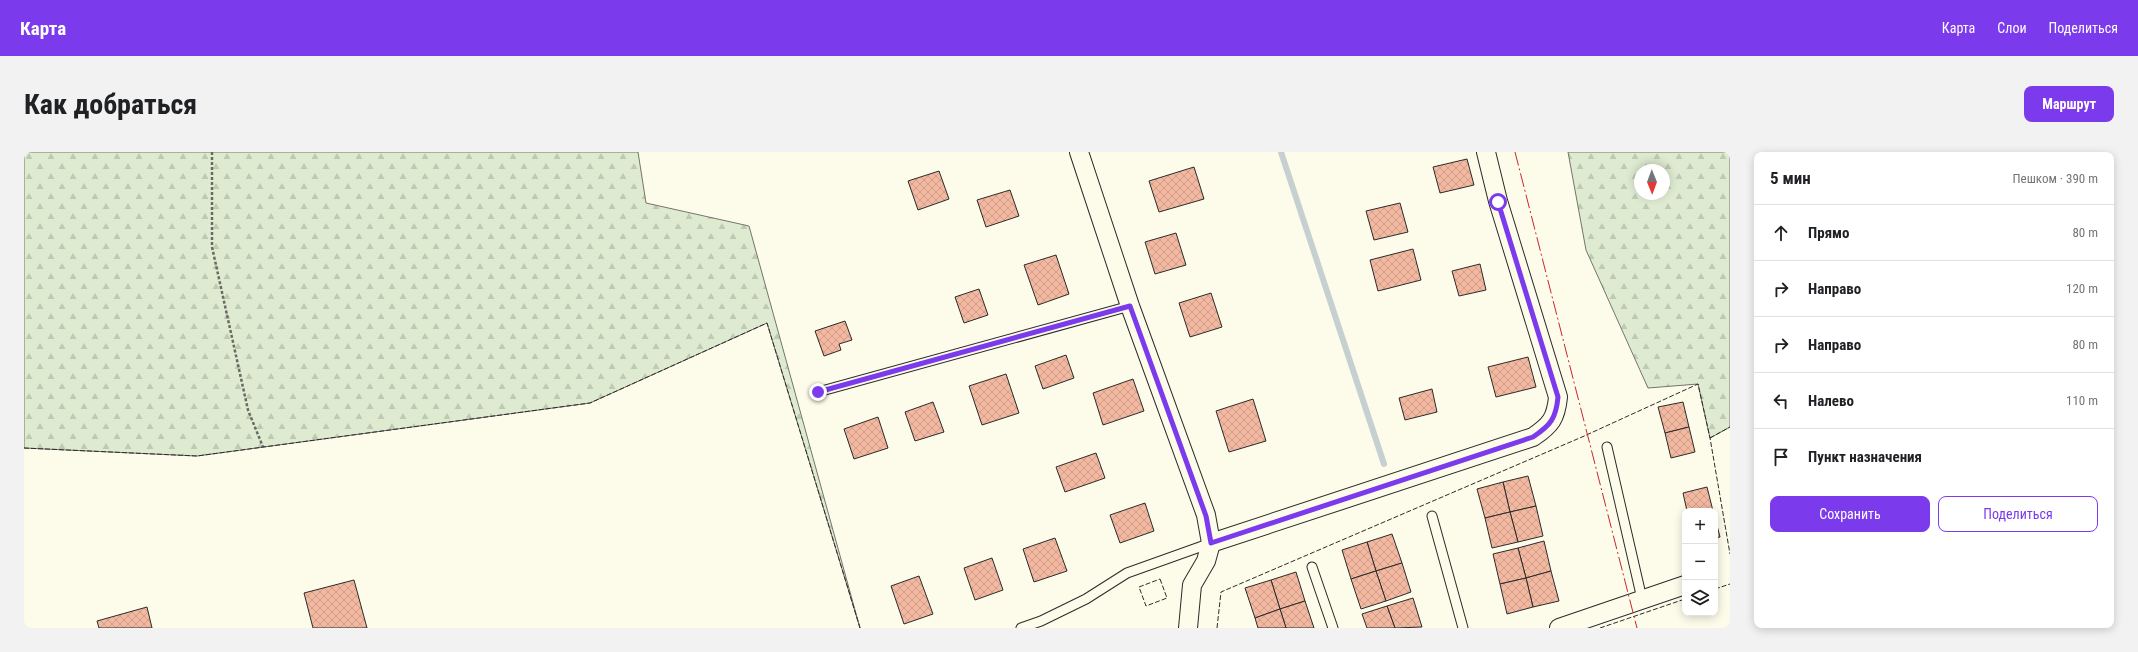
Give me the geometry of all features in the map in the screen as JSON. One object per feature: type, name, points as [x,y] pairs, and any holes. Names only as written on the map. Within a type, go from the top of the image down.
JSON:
[{"type":"street","points":[[1080,152],[1130,306],[1206,516],[1211,543],[1206,561],[1192,586],[1188,628]]},
{"type":"street","points":[[1211,543],[1533,437],[1547,428],[1556,413],[1558,397],[1498,202],[1486,152]]},
{"type":"street","points":[[1559,628],[1682,586]]},
{"type":"lane","points":[[818,392],[1130,306]]},
{"type":"lane","points":[[1607,448],[1642,599]]},
{"type":"lane","points":[[1432,516],[1463,628]]},
{"type":"lane","points":[[1021,628],[1041,621],[1086,599],[1127,573],[1211,543]]},
{"type":"lane","points":[[1312,567],[1332,628]]},
{"type":"path","points":[[212,152],[212,247],[248,410],[263,447]]},
{"type":"green space","points":[[24,152],[638,152],[646,203],[749,226],[860,628],[767,323],[590,403],[197,456],[24,448]]},
{"type":"green space","points":[[1568,152],[1730,152],[1730,427],[1710,438],[1698,384],[1648,388],[1586,250]]},
{"type":"building","points":[[1467,159],[1474,185],[1440,193],[1433,167]]},
{"type":"building","points":[[1194,167],[1204,199],[1159,212],[1149,181]]},
{"type":"building","points":[[939,171],[949,199],[918,210],[908,181]]},
{"type":"building","points":[[1010,190],[1019,216],[986,227],[977,200]]},
{"type":"building","points":[[1400,203],[1408,232],[1374,240],[1366,211]]},
{"type":"building","points":[[1176,233],[1186,265],[1155,274],[1145,242]]},
{"type":"building","points":[[1413,249],[1421,280],[1378,291],[1370,260]]},
{"type":"building","points":[[1056,255],[1069,294],[1038,305],[1024,265]]},
{"type":"building","points":[[1480,264],[1486,290],[1459,296],[1452,271]]},
{"type":"building","points":[[979,289],[988,315],[964,323],[955,297]]},
{"type":"building","points":[[1211,293],[1222,327],[1190,337],[1179,303]]},
{"type":"building","points":[[845,321],[852,340],[839,344],[841,350],[824,356],[815,331]]},
{"type":"building","points":[[1066,355],[1074,378],[1043,389],[1035,366]]},
{"type":"building","points":[[1528,357],[1536,387],[1496,397],[1488,367]]},
{"type":"building","points":[[1006,374],[1019,413],[982,425],[969,386]]},
{"type":"building","points":[[1133,379],[1144,411],[1103,425],[1093,393]]},
{"type":"building","points":[[1432,389],[1437,412],[1405,420],[1399,398]]},
{"type":"building","points":[[1253,399],[1266,441],[1229,452],[1216,411]]},
{"type":"building","points":[[933,402],[944,432],[915,441],[905,412]]},
{"type":"building","points":[[1683,402],[1689,427],[1665,433],[1658,407]]},
{"type":"building","points":[[878,417],[888,448],[854,459],[844,429]]},
{"type":"building","points":[[1689,427],[1695,452],[1671,458],[1665,433]]},
{"type":"building","points":[[1096,453],[1105,478],[1065,492],[1056,467]]},
{"type":"building","points":[[1528,476],[1536,506],[1510,512],[1503,482]]},
{"type":"building","points":[[1503,482],[1510,512],[1485,518],[1477,489]]},
{"type":"building","points":[[1707,487],[1712,508],[1686,508],[1683,493]]},
{"type":"building","points":[[1145,503],[1154,531],[1120,543],[1110,515]]},
{"type":"building","points":[[1536,506],[1543,536],[1518,542],[1510,512]]},
{"type":"building","points":[[1510,512],[1518,542],[1492,548],[1485,518]]},
{"type":"building","points":[[1392,534],[1402,563],[1376,571],[1367,542]]},
{"type":"building","points":[[1055,538],[1067,571],[1034,582],[1023,549]]},
{"type":"building","points":[[1544,541],[1551,571],[1526,578],[1518,548]]},
{"type":"building","points":[[1367,542],[1376,571],[1351,579],[1342,550]]},
{"type":"building","points":[[1518,548],[1526,578],[1500,584],[1493,554]]},
{"type":"building","points":[[992,558],[1003,590],[975,600],[964,568]]},
{"type":"building","points":[[1402,563],[1411,592],[1386,601],[1376,571]]},
{"type":"building","points":[[1376,571],[1386,601],[1361,609],[1351,579]]},
{"type":"building","points":[[1551,571],[1559,601],[1533,607],[1526,578]]},
{"type":"building","points":[[1296,572],[1305,601],[1280,609],[1271,580]]},
{"type":"building","points":[[919,576],[933,614],[904,624],[891,586]]},
{"type":"building","points":[[1526,578],[1533,607],[1507,614],[1500,584]]},
{"type":"building","points":[[354,580],[367,628],[313,628],[304,593]]},
{"type":"building","points":[[1271,580],[1280,609],[1255,618],[1245,588]]},
{"type":"building","points":[[1413,598],[1422,627],[1395,628],[1387,606]]},
{"type":"building","points":[[1305,601],[1314,628],[1286,628],[1280,609]]},
{"type":"building","points":[[1387,606],[1395,628],[1367,628],[1362,614]]},
{"type":"building","points":[[147,607],[152,628],[99,628],[97,621]]},
{"type":"building","points":[[1280,609],[1286,628],[1258,628],[1255,618]]},
{"type":"waterway","points":[[1281,152],[1384,464]]},
{"type":"fence","points":[[24,448],[197,456],[590,403],[767,323],[860,628]]},
{"type":"fence","points":[[1217,628],[1221,592],[1582,437],[1698,384],[1710,438],[1730,554]]},
{"type":"fence","points":[[1710,438],[1730,427]]},
{"type":"fence","points":[[1160,579],[1167,598],[1146,606],[1139,587],[1160,579]]},
{"type":"fence","points":[[1718,588],[1730,584]]},
{"type":"fence","points":[[1600,628],[1682,600]]},
{"type":"power","points":[[1515,152],[1637,628]]},
{"type":"route","points":[[818,392],[1130,306],[1206,516],[1211,543],[1533,437],[1547,428],[1556,413],[1558,397],[1498,202]]}]
